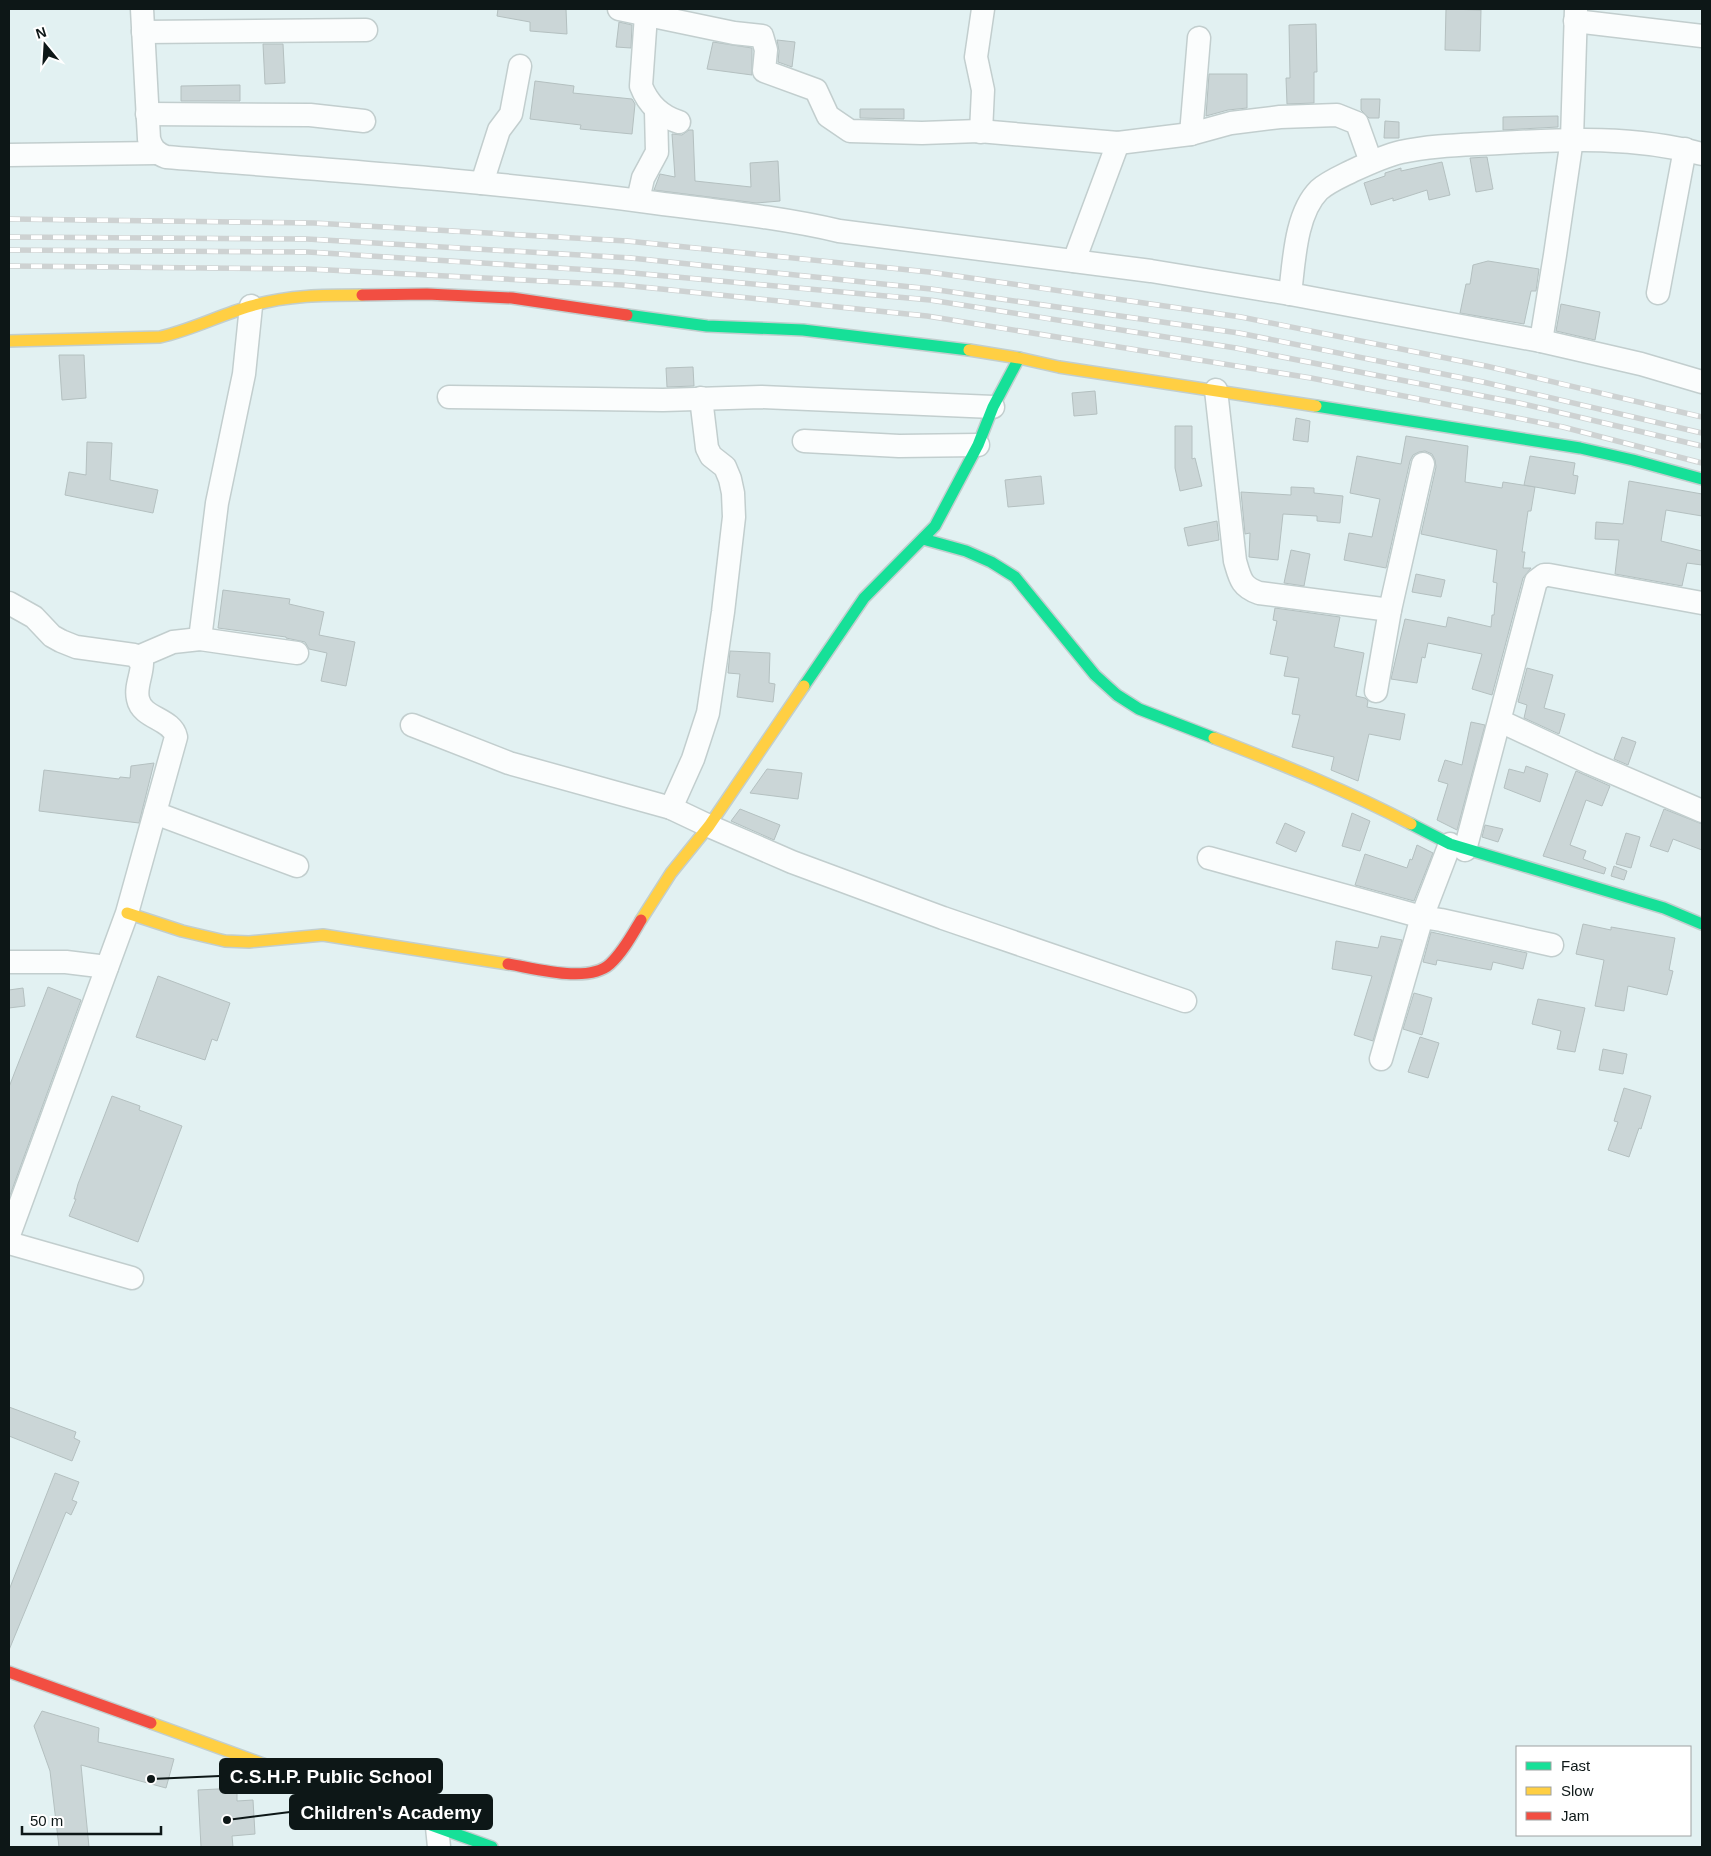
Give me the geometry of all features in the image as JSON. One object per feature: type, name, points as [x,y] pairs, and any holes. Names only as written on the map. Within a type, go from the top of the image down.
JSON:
[{"type":"street","points":[[142,9],[148,139],[157,153]]},
{"type":"street","points":[[618,9],[734,33],[762,36],[766,50],[764,71],[816,90],[828,116],[850,131],[981,132],[1118,143],[1192,134],[1230,123],[1280,117],[1337,115],[1357,123],[1372,162]]},
{"type":"street","points":[[981,132],[983,90],[976,57],[983,9]]},
{"type":"street","points":[[646,14],[641,86],[656,111],[664,117],[679,122]]},
{"type":"street","points":[[1541,341],[1572,139],[1576,15],[1702,36]]},
{"type":"street","points":[[143,32],[366,30]]},
{"type":"street","points":[[1192,134],[1199,38]]},
{"type":"street","points":[[482,183],[498,130],[511,114],[520,66]]},
{"type":"street","points":[[638,200],[643,178],[657,152],[656,111]]},
{"type":"street","points":[[147,114],[310,115],[364,121]]},
{"type":"street","points":[[1290,294],[1299,230],[1307,208],[1318,191],[1333,180],[1399,152],[1423,148],[1572,139],[1616,140],[1694,152],[1658,293]]},
{"type":"street","points":[[1074,261],[1118,143]]},
{"type":"street","points":[[9,155],[157,153],[166,157],[482,183],[638,200],[800,222],[839,231],[1152,271],[1290,294],[1541,341],[1641,364],[1702,382]]},
{"type":"street","points":[[9,341],[160,337],[177,333],[251,306],[286,298],[315,295],[427,294],[512,298],[683,324],[812,331],[927,344],[1019,358],[1059,367],[1580,448],[1702,479]]},
{"type":"street","points":[[200,639],[216,503],[244,374],[251,306]]},
{"type":"street","points":[[127,913],[209,938],[236,942],[259,942],[295,936],[323,935],[578,974],[608,966],[620,954],[671,873],[709,826],[864,598],[935,526],[978,445],[993,407],[1019,358]]},
{"type":"street","points":[[1216,390],[1235,561],[1242,582],[1248,589],[1259,593],[1390,610]]},
{"type":"street","points":[[449,397],[663,400],[761,397],[993,407]]},
{"type":"street","points":[[671,808],[694,759],[708,713],[723,612],[734,517],[733,493],[730,479],[725,467],[711,456],[707,448],[701,398]]},
{"type":"street","points":[[804,441],[899,446],[978,445]]},
{"type":"street","points":[[1376,691],[1390,610],[1423,464]]},
{"type":"street","points":[[923,539],[966,551],[991,562],[1016,577],[1095,675],[1117,695],[1139,709],[1272,761],[1368,803],[1457,847],[1664,908],[1702,924]]},
{"type":"street","points":[[1380,1059],[1422,917],[1457,847],[1500,721],[1536,581],[1544,575],[1702,603]]},
{"type":"street","points":[[9,603],[34,617],[52,636],[60,641],[76,647],[138,657],[142,663],[137,690],[139,704],[143,710],[172,728],[176,734],[127,913],[9,1235]]},
{"type":"street","points":[[138,657],[173,642],[200,639],[297,653]]},
{"type":"street","points":[[1500,721],[1590,763],[1702,811]]},
{"type":"street","points":[[412,725],[526,768],[671,808],[792,862],[942,918],[1185,1001]]},
{"type":"street","points":[[155,813],[297,866]]},
{"type":"street","points":[[1209,858],[1422,917],[1552,944]]},
{"type":"street","points":[[9,962],[66,962],[107,967]]},
{"type":"street","points":[[9,1243],[132,1278]]},
{"type":"street","points":[[9,1672],[438,1837],[492,1847]]},
{"type":"building","points":[[498,9],[566,9],[567,34],[530,31],[530,22],[497,16]]},
{"type":"building","points":[[1446,9],[1481,10],[1480,51],[1445,50]]},
{"type":"building","points":[[619,22],[632,25],[631,48],[616,47]]},
{"type":"building","points":[[1316,24],[1317,72],[1314,72],[1314,103],[1287,104],[1286,78],[1290,78],[1289,25]]},
{"type":"building","points":[[777,40],[795,42],[792,67],[778,62]]},
{"type":"building","points":[[713,42],[752,48],[752,75],[707,69]]},
{"type":"building","points":[[263,44],[283,44],[285,83],[265,84]]},
{"type":"building","points":[[1209,74],[1247,74],[1247,108],[1228,110],[1206,116]]},
{"type":"building","points":[[535,81],[574,86],[573,93],[632,99],[635,104],[632,134],[580,129],[581,125],[530,119]]},
{"type":"building","points":[[240,85],[240,101],[181,101],[181,86]]},
{"type":"building","points":[[1361,99],[1380,99],[1379,118],[1369,118],[1361,110]]},
{"type":"building","points":[[860,109],[904,109],[904,119],[860,118]]},
{"type":"building","points":[[1558,116],[1558,127],[1503,130],[1503,117]]},
{"type":"building","points":[[1385,121],[1399,122],[1399,138],[1384,138]]},
{"type":"building","points":[[689,130],[693,130],[695,181],[751,187],[750,163],[778,161],[780,201],[756,203],[654,190],[660,174],[675,177],[672,134],[682,135]]},
{"type":"building","points":[[1487,157],[1493,189],[1476,192],[1470,158]]},
{"type":"building","points":[[1442,162],[1450,195],[1429,200],[1427,190],[1393,201],[1393,198],[1371,205],[1364,183],[1401,168],[1401,171]]},
{"type":"building","points":[[1488,261],[1539,269],[1536,291],[1531,291],[1524,324],[1460,313],[1466,284],[1470,284],[1473,265]]},
{"type":"building","points":[[1561,304],[1600,312],[1595,340],[1556,331]]},
{"type":"building","points":[[59,355],[84,355],[86,398],[62,400]]},
{"type":"building","points":[[693,367],[694,386],[667,387],[666,368]]},
{"type":"building","points":[[1095,391],[1097,414],[1074,416],[1072,393]]},
{"type":"building","points":[[1296,418],[1310,421],[1308,442],[1293,440]]},
{"type":"building","points":[[1175,426],[1192,426],[1192,459],[1195,458],[1202,486],[1180,491],[1175,468]]},
{"type":"building","points":[[1406,436],[1468,446],[1465,482],[1502,488],[1503,482],[1535,487],[1531,511],[1528,511],[1522,552],[1525,552],[1523,568],[1531,568],[1523,578],[1492,695],[1472,689],[1482,654],[1428,643],[1425,658],[1422,657],[1417,683],[1391,679],[1405,619],[1446,627],[1448,617],[1491,627],[1492,615],[1494,615],[1497,583],[1493,582],[1497,550],[1421,534],[1436,467],[1432,454],[1425,451],[1419,452],[1413,455],[1410,461],[1386,568],[1344,560],[1349,533],[1372,537],[1380,499],[1350,493],[1357,456],[1401,464]]},
{"type":"building","points":[[87,442],[112,443],[110,480],[158,490],[153,513],[65,495],[69,472],[86,475]]},
{"type":"building","points":[[1530,456],[1575,463],[1573,475],[1578,476],[1575,494],[1524,485]]},
{"type":"building","points":[[1041,476],[1044,504],[1008,507],[1005,480]]},
{"type":"building","points":[[1629,481],[1702,494],[1702,516],[1666,510],[1661,541],[1702,551],[1702,565],[1687,563],[1682,586],[1615,574],[1619,540],[1595,539],[1596,522],[1623,524]]},
{"type":"building","points":[[1291,487],[1314,488],[1314,493],[1343,496],[1340,523],[1317,521],[1317,516],[1283,514],[1278,560],[1249,557],[1250,533],[1245,534],[1241,492],[1291,495]]},
{"type":"building","points":[[1217,521],[1219,540],[1188,546],[1184,528]]},
{"type":"building","points":[[1291,550],[1310,554],[1304,586],[1284,583]]},
{"type":"building","points":[[1416,574],[1445,580],[1441,597],[1412,592]]},
{"type":"building","points":[[223,590],[290,599],[289,604],[324,612],[319,635],[355,642],[346,686],[321,681],[327,653],[309,649],[305,642],[286,637],[218,628]]},
{"type":"building","points":[[1275,608],[1340,617],[1334,647],[1364,653],[1356,696],[1365,698],[1368,701],[1367,707],[1405,714],[1400,740],[1369,734],[1358,781],[1331,770],[1334,757],[1292,747],[1300,715],[1292,714],[1299,678],[1284,676],[1288,657],[1270,654],[1277,621],[1273,620]]},
{"type":"building","points":[[730,651],[770,653],[769,683],[775,684],[773,702],[737,697],[740,674],[728,673]]},
{"type":"building","points":[[1527,668],[1553,675],[1544,708],[1565,714],[1559,734],[1524,718],[1527,705],[1518,702]]},
{"type":"building","points":[[1471,722],[1485,725],[1457,830],[1437,820],[1448,784],[1438,781],[1445,760],[1462,765]]},
{"type":"building","points":[[1622,737],[1636,742],[1628,765],[1614,759]]},
{"type":"building","points":[[154,763],[139,823],[39,811],[44,770],[119,779],[120,777],[130,778],[131,766]]},
{"type":"building","points":[[1526,766],[1548,774],[1540,802],[1504,788],[1509,769],[1524,773]]},
{"type":"building","points":[[767,769],[802,773],[798,799],[750,793]]},
{"type":"building","points":[[1576,771],[1610,786],[1602,806],[1586,800],[1570,845],[1586,851],[1583,859],[1606,868],[1604,874],[1543,856]]},
{"type":"building","points":[[740,809],[780,825],[774,840],[731,821]]},
{"type":"building","points":[[1664,809],[1702,824],[1702,850],[1673,839],[1668,852],[1650,846]]},
{"type":"building","points":[[1352,813],[1370,821],[1360,851],[1342,846]]},
{"type":"building","points":[[1285,823],[1305,832],[1296,852],[1276,843]]},
{"type":"building","points":[[1485,825],[1503,829],[1498,842],[1482,837]]},
{"type":"building","points":[[1626,833],[1640,837],[1631,868],[1616,864]]},
{"type":"building","points":[[1417,845],[1433,853],[1414,901],[1355,885],[1365,854],[1407,868]]},
{"type":"building","points":[[1614,866],[1627,871],[1624,880],[1611,876]]},
{"type":"building","points":[[1583,924],[1611,930],[1611,927],[1675,938],[1669,970],[1673,971],[1667,995],[1628,986],[1624,1011],[1595,1006],[1604,960],[1576,954]]},
{"type":"building","points":[[1431,932],[1527,953],[1523,969],[1493,962],[1491,970],[1437,960],[1436,965],[1423,962]]},
{"type":"building","points":[[1381,936],[1402,940],[1373,1041],[1354,1035],[1372,976],[1332,969],[1336,941],[1378,948]]},
{"type":"building","points":[[158,976],[230,1003],[217,1041],[212,1039],[205,1060],[136,1037]]},
{"type":"building","points":[[48,987],[81,1000],[9,1198],[9,1087]]},
{"type":"building","points":[[23,988],[25,1006],[9,1008],[9,990]]},
{"type":"building","points":[[1414,993],[1432,998],[1422,1035],[1403,1029]]},
{"type":"building","points":[[1538,999],[1585,1008],[1575,1052],[1557,1049],[1561,1031],[1532,1024]]},
{"type":"building","points":[[1420,1037],[1439,1043],[1428,1078],[1408,1072]]},
{"type":"building","points":[[1603,1049],[1627,1054],[1623,1074],[1599,1070]]},
{"type":"building","points":[[1624,1088],[1651,1096],[1641,1129],[1639,1128],[1629,1157],[1608,1150],[1618,1122],[1614,1121]]},
{"type":"building","points":[[112,1096],[140,1106],[139,1110],[182,1126],[138,1242],[69,1216],[76,1199],[74,1199],[78,1184]]},
{"type":"building","points":[[9,1407],[76,1432],[74,1438],[80,1441],[72,1461],[9,1436]]},
{"type":"building","points":[[55,1473],[79,1482],[72,1500],[77,1502],[71,1515],[66,1512],[9,1650],[9,1590]]},
{"type":"building","points":[[42,1711],[99,1728],[98,1742],[174,1759],[166,1788],[81,1765],[89,1847],[59,1847],[50,1771],[34,1726]]},
{"type":"building","points":[[237,1788],[237,1801],[253,1800],[255,1834],[232,1836],[233,1847],[201,1847],[198,1790]]},
{"type":"railway","points":[[9,219],[314,223],[627,241],[929,272],[1241,317],[1486,366],[1702,417]]},
{"type":"railway","points":[[9,237],[307,239],[631,258],[931,289],[1239,333],[1483,382],[1702,433]]},
{"type":"railway","points":[[9,250],[308,252],[622,272],[930,300],[1236,348],[1519,403],[1702,446]]},
{"type":"railway","points":[[9,266],[309,269],[622,285],[927,316],[1311,378],[1563,427],[1702,463]]},
{"type":"traffic: fast","points":[[627,315],[707,326],[803,330],[969,350]]},
{"type":"traffic: fast","points":[[804,686],[864,598],[935,526],[978,445],[993,407],[1019,358]]},
{"type":"traffic: fast","points":[[1316,406],[1580,448],[1702,479]]},
{"type":"traffic: fast","points":[[923,539],[966,551],[991,562],[1015,577],[1095,675],[1117,695],[1139,709],[1214,738]]},
{"type":"traffic: fast","points":[[1411,824],[1450,844],[1664,908],[1702,924]]},
{"type":"traffic: fast","points":[[381,1807],[492,1847]]},
{"type":"traffic: slow","points":[[9,341],[160,337],[265,302],[306,296],[362,295]]},
{"type":"traffic: slow","points":[[969,350],[1059,367],[1316,406]]},
{"type":"traffic: slow","points":[[641,920],[671,873],[709,826],[804,686]]},
{"type":"traffic: slow","points":[[1214,738],[1314,778],[1411,824]]},
{"type":"traffic: slow","points":[[127,913],[182,931],[225,941],[249,942],[323,935],[508,964]]},
{"type":"traffic: slow","points":[[151,1723],[381,1807]]},
{"type":"traffic: jam","points":[[362,295],[427,294],[512,298],[627,315]]},
{"type":"traffic: jam","points":[[508,964],[575,974],[600,970],[610,964],[619,954],[641,920]]},
{"type":"traffic: jam","points":[[9,1672],[151,1723]]},
{"type":"place","name":"C.S.H.P. Public School","points":[[151,1779]]},
{"type":"place","name":"Children's Academy","points":[[227,1820]]}]
